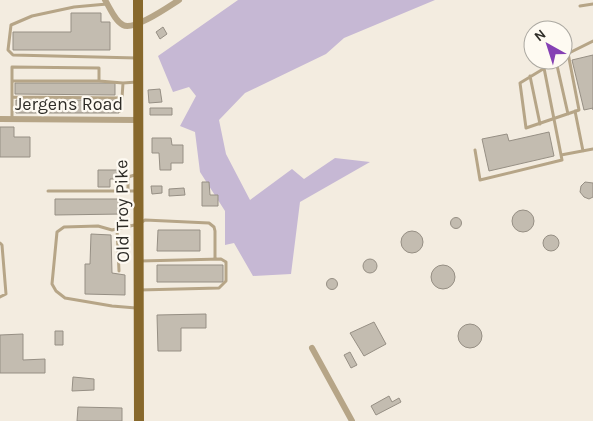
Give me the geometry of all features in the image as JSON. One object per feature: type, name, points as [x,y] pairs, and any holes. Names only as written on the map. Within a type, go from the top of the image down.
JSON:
[{"type":"main road","name":"Old Troy Pike","points":[[138,0],[138,173],[133,191],[139,224],[139,421]]},
{"type":"street","points":[[106,2],[121,24],[128,27],[165,10],[178,0]]},
{"type":"street","name":"Jergens Road","points":[[0,119],[138,120]]},
{"type":"street","points":[[312,348],[352,421]]},
{"type":"lane","points":[[106,2],[32,16],[11,25],[8,50],[13,55],[138,58]]},
{"type":"lane","points":[[580,6],[593,4]]},
{"type":"lane","points":[[573,50],[593,40]]},
{"type":"lane","points":[[12,119],[12,66],[99,68],[99,81]]},
{"type":"lane","points":[[540,70],[520,83],[526,128],[579,110],[571,70]]},
{"type":"lane","points":[[475,150],[480,180],[562,160],[544,70]]},
{"type":"lane","points":[[559,70],[568,114]]},
{"type":"lane","points":[[530,76],[540,124]]},
{"type":"lane","points":[[12,81],[138,82]]},
{"type":"lane","points":[[120,110],[123,83]]},
{"type":"lane","points":[[12,97],[122,98]]},
{"type":"lane","points":[[574,111],[582,151]]},
{"type":"lane","points":[[561,155],[593,150]]},
{"type":"lane","points":[[48,191],[133,191]]},
{"type":"lane","points":[[139,309],[65,298],[56,291],[52,284],[57,232],[64,227],[98,226],[112,230],[139,224],[145,220],[209,222],[215,231],[215,259]]},
{"type":"lane","points":[[117,229],[119,271]]},
{"type":"lane","points":[[0,244],[2,245],[4,255],[6,294],[0,297]]},
{"type":"lane","points":[[139,261],[221,259],[226,262],[226,281],[219,288],[139,290]]},
{"type":"shaded area","points":[[238,0],[435,0],[344,38],[326,54],[245,93],[219,120],[226,154],[250,200],[292,169],[304,179],[335,158],[370,162],[300,202],[291,274],[253,276],[234,243],[225,245],[225,211],[200,172],[195,132],[180,126],[196,96],[189,87],[173,92],[158,56]]},
{"type":"building","points":[[71,13],[101,13],[101,22],[110,22],[110,50],[13,50],[13,32],[71,32]]},
{"type":"building","points":[[163,27],[167,34],[160,39],[156,32]]},
{"type":"building","points":[[593,55],[593,108],[584,110],[573,60]]},
{"type":"building","points":[[15,83],[115,83],[115,95],[15,94]]},
{"type":"building","points":[[160,89],[162,102],[149,103],[148,90]]},
{"type":"building","points":[[16,100],[119,100],[119,113],[16,113]]},
{"type":"building","points":[[150,108],[172,108],[172,115],[150,115]]},
{"type":"building","points":[[0,127],[14,127],[14,137],[30,137],[30,157],[0,157]]},
{"type":"building","points":[[549,132],[554,156],[489,171],[482,139],[507,134],[509,141]]},
{"type":"building","points":[[152,138],[171,138],[172,145],[183,145],[183,163],[171,163],[171,170],[160,170],[159,153],[152,153]]},
{"type":"building","points":[[98,170],[118,170],[118,179],[110,179],[110,187],[98,187]]},
{"type":"building","points":[[202,182],[209,182],[210,195],[218,195],[218,206],[202,206]]},
{"type":"building","points":[[585,182],[593,183],[593,197],[589,199],[580,192],[581,186]]},
{"type":"building","points":[[151,186],[162,186],[162,193],[152,194]]},
{"type":"building","points":[[184,188],[185,195],[169,196],[169,189]]},
{"type":"building","points":[[55,199],[123,199],[123,214],[55,215]]},
{"type":"building","points":[[523,210],[531,213],[534,221],[531,229],[523,232],[515,229],[512,221],[515,213]]},
{"type":"building","points":[[454,218],[458,218],[461,223],[460,227],[454,228],[451,225],[451,221]]},
{"type":"building","points":[[158,230],[200,230],[200,251],[157,251]]},
{"type":"building","points":[[408,231],[416,231],[423,238],[423,246],[416,253],[408,253],[401,246],[401,238]]},
{"type":"building","points":[[91,234],[111,235],[112,273],[125,275],[125,295],[85,294],[85,264],[90,264]]},
{"type":"building","points":[[548,235],[554,235],[559,240],[557,249],[548,251],[543,246],[543,240]]},
{"type":"building","points":[[370,259],[375,261],[377,266],[375,271],[370,273],[365,271],[363,266],[365,261]]},
{"type":"building","points":[[157,265],[223,265],[223,282],[157,282]]},
{"type":"building","points":[[443,265],[451,269],[455,277],[451,285],[443,289],[435,285],[431,277],[435,269]]},
{"type":"building","points":[[332,278],[338,284],[332,290],[326,284]]},
{"type":"building","points":[[206,314],[206,328],[181,328],[181,351],[158,351],[157,315]]},
{"type":"building","points":[[374,322],[386,344],[364,356],[350,333]]},
{"type":"building","points":[[470,324],[478,328],[482,336],[478,344],[470,348],[462,344],[458,336],[462,328]]},
{"type":"building","points":[[55,331],[63,331],[63,345],[55,345]]},
{"type":"building","points":[[23,334],[23,360],[45,359],[45,373],[0,373],[0,335]]},
{"type":"building","points":[[350,352],[357,365],[351,368],[344,355]]},
{"type":"building","points":[[73,377],[94,379],[94,390],[72,391]]},
{"type":"building","points":[[389,396],[392,402],[399,398],[401,402],[376,415],[371,406]]},
{"type":"building","points":[[78,407],[122,408],[122,421],[77,421]]}]
